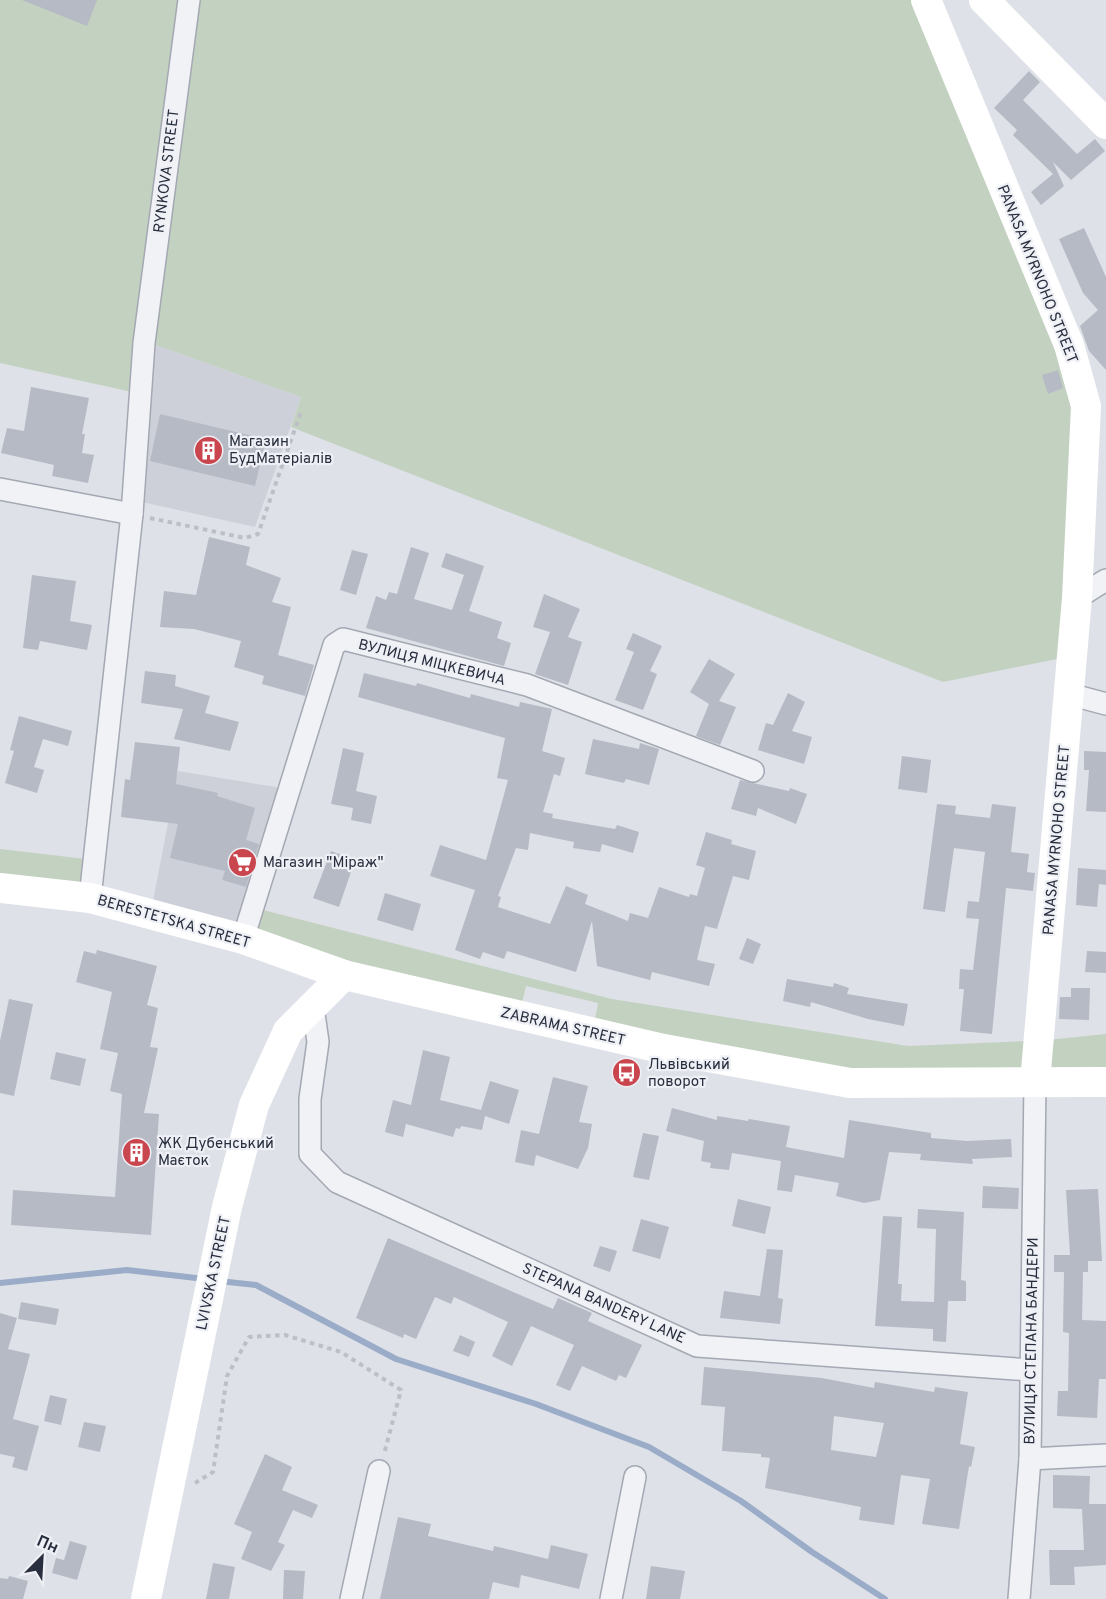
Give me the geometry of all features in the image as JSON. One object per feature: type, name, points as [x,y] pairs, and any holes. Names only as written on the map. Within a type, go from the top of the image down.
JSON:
[{"type":"main road","name":"PANASA MYRNOHO STREET","points":[[926,0],[1069,345],[1086,406],[1077,598],[1035,1082]]},
{"type":"main road","points":[[984,0],[1106,124]]},
{"type":"main road","name":"BERESTETSKA STREET","points":[[0,888],[90,898],[243,939],[344,975]]},
{"type":"main road","name":"ZABRAMA STREET","points":[[344,975],[664,1049],[850,1083],[1106,1082]]},
{"type":"main road","name":"LVIVSKA STREET","points":[[146,1599],[227,1208],[254,1105],[288,1031],[344,975]]},
{"type":"street","name":"RYNKOVA STREET","points":[[90,898],[132,514],[144,343],[189,0]]},
{"type":"street","points":[[0,489],[132,514]]},
{"type":"street","points":[[1077,598],[1106,580]]},
{"type":"street","name":"ВУЛИЦЯ МІЦКЕВИЧА","points":[[243,939],[334,645],[343,639],[527,686],[753,771]]},
{"type":"street","points":[[1068,694],[1106,704]]},
{"type":"street","name":"STEPANA BANDERY LANE","points":[[313,1007],[318,1042],[310,1099],[310,1154],[337,1182],[697,1346],[1030,1370]]},
{"type":"street","name":"ВУЛИЦЯ СТЕПАНА БАНДЕРИ","points":[[1018,1599],[1030,1460],[1035,1082]]},
{"type":"street","points":[[1030,1460],[1106,1455]]},
{"type":"street","points":[[351,1599],[379,1472]]},
{"type":"street","points":[[611,1599],[635,1477]]},
{"type":"path","points":[[132,514],[245,538],[258,534],[301,412]]},
{"type":"path","points":[[166,1500],[213,1472],[227,1376],[249,1337],[285,1335],[341,1352],[401,1390],[379,1472]]},
{"type":"shaded area","points":[[153,344],[301,397],[255,527],[142,502]]},
{"type":"shaded area","points":[[178,771],[282,788],[240,925],[153,901]]},
{"type":"green space","points":[[0,0],[180,0],[132,392],[0,363]]},
{"type":"green space","points":[[197,0],[913,0],[1060,349],[1077,408],[1062,658],[943,682],[291,427],[301,397],[153,344]]},
{"type":"green space","points":[[0,849],[86,859],[83,883],[0,874]]},
{"type":"green space","points":[[259,909],[612,999],[908,1046],[1029,1041],[1026,1069],[851,1069],[666,1036],[595,1020],[598,1003],[526,986],[522,1003],[348,963],[253,929]]},
{"type":"green space","points":[[1106,1034],[1106,1069],[1045,1069],[1047,1040]]},
{"type":"building","points":[[22,0],[97,0],[87,26]]},
{"type":"building","points":[[1029,71],[1040,82],[1023,100],[1077,154],[1095,139],[1105,151],[1071,180],[1053,162],[1064,186],[1041,205],[1031,192],[1053,174],[1013,135],[1017,130],[994,108]]},
{"type":"building","points":[[1084,228],[1106,277],[1106,370],[1089,351],[1080,326],[1098,310],[1083,293],[1059,239]]},
{"type":"building","points":[[1058,370],[1063,388],[1048,394],[1042,375]]},
{"type":"building","points":[[31,387],[89,398],[82,434],[85,434],[82,453],[94,455],[88,483],[52,476],[54,465],[1,453],[7,428],[24,431]]},
{"type":"building","name":"Магазин БудМатеріалів","points":[[160,414],[266,439],[255,486],[150,461]]},
{"type":"building","points":[[209,537],[250,547],[246,565],[281,578],[272,602],[291,607],[278,655],[314,665],[305,696],[262,684],[264,676],[234,667],[241,641],[194,629],[160,627],[164,591],[196,595]]},
{"type":"building","points":[[411,547],[429,553],[414,599],[452,610],[464,575],[441,567],[446,553],[484,566],[469,611],[502,622],[497,638],[511,643],[504,666],[366,628],[376,596],[386,600],[389,592],[397,594]]},
{"type":"building","points":[[352,550],[368,554],[356,595],[340,590]]},
{"type":"building","points":[[32,575],[76,581],[70,621],[92,625],[87,650],[40,641],[38,650],[23,648]]},
{"type":"building","points":[[544,594],[580,609],[568,637],[582,642],[568,685],[535,674],[550,632],[533,627]]},
{"type":"building","points":[[633,633],[662,646],[650,671],[657,674],[643,710],[615,700],[634,652],[626,649]]},
{"type":"building","points":[[709,659],[735,674],[719,701],[736,707],[720,745],[696,736],[709,704],[690,692]]},
{"type":"building","points":[[145,671],[176,675],[175,686],[210,696],[205,713],[239,722],[230,751],[174,739],[183,709],[141,703]]},
{"type":"building","points":[[364,673],[416,686],[417,683],[470,698],[471,694],[519,707],[520,702],[552,709],[542,751],[565,758],[560,776],[554,774],[543,812],[553,814],[552,818],[615,829],[617,825],[639,832],[633,853],[602,844],[600,852],[573,848],[574,842],[530,833],[528,850],[516,848],[498,896],[501,897],[498,907],[550,924],[566,886],[588,895],[585,904],[628,921],[630,913],[648,918],[659,887],[689,897],[690,894],[697,896],[705,868],[696,865],[706,832],[732,840],[731,844],[756,851],[749,880],[733,876],[717,929],[705,926],[697,960],[715,964],[709,986],[652,972],[650,980],[597,966],[592,921],[576,972],[507,951],[504,959],[483,952],[480,959],[455,950],[475,890],[430,876],[440,845],[486,860],[508,780],[497,778],[505,738],[358,697]]},
{"type":"building","points":[[788,693],[805,702],[792,731],[812,737],[804,764],[758,750],[766,723],[773,725]]},
{"type":"building","points":[[19,716],[72,731],[68,746],[43,739],[34,767],[44,770],[37,793],[5,783],[14,751],[10,750]]},
{"type":"building","points":[[593,739],[639,749],[640,743],[659,749],[649,785],[626,779],[624,783],[585,774]]},
{"type":"building","points":[[135,742],[180,747],[176,784],[218,793],[217,796],[255,808],[246,840],[259,844],[246,887],[222,880],[225,871],[170,858],[178,824],[121,817],[125,779],[130,780]]},
{"type":"building","points":[[343,748],[364,753],[356,791],[377,796],[371,824],[351,820],[353,808],[331,804]]},
{"type":"building","points":[[1084,751],[1106,752],[1106,812],[1086,811],[1089,770],[1084,770]]},
{"type":"building","points":[[902,756],[931,760],[927,793],[898,789]]},
{"type":"building","points":[[740,780],[789,791],[790,788],[807,794],[796,824],[758,808],[756,816],[731,809]]},
{"type":"building","points":[[937,804],[956,806],[955,814],[990,818],[992,804],[1016,807],[1011,852],[1029,854],[1027,872],[1035,873],[1033,891],[1006,888],[992,1034],[960,1031],[964,989],[959,989],[960,969],[973,970],[979,919],[966,918],[968,901],[979,902],[985,852],[954,848],[945,912],[923,909]]},
{"type":"building","points":[[331,851],[355,860],[339,907],[313,898]]},
{"type":"building","points":[[1078,868],[1106,870],[1106,885],[1099,884],[1097,907],[1076,905]]},
{"type":"building","points":[[385,893],[421,904],[413,931],[377,920]]},
{"type":"building","points":[[747,938],[761,944],[753,964],[739,959]]},
{"type":"building","points":[[97,950],[157,966],[147,1005],[158,1008],[150,1047],[158,1048],[144,1113],[159,1114],[151,1235],[11,1225],[13,1190],[115,1197],[122,1094],[110,1091],[118,1053],[100,1049],[112,992],[76,982],[84,951],[96,954]]},
{"type":"building","points":[[1087,951],[1106,952],[1106,973],[1085,972]]},
{"type":"building","points":[[787,979],[833,987],[834,983],[849,988],[847,994],[908,1004],[904,1026],[868,1019],[811,1002],[810,1007],[783,1001]]},
{"type":"building","points":[[1071,988],[1090,988],[1089,1020],[1059,1019],[1060,997],[1071,997]]},
{"type":"building","points":[[9,999],[33,1004],[14,1096],[0,1093],[0,1041]]},
{"type":"building","points":[[423,1050],[450,1057],[440,1100],[481,1110],[490,1081],[519,1090],[509,1124],[485,1116],[482,1130],[461,1126],[460,1129],[456,1128],[453,1137],[406,1124],[403,1137],[385,1132],[393,1100],[411,1105]]},
{"type":"building","points":[[56,1052],[86,1059],[80,1086],[50,1079]]},
{"type":"building","points":[[553,1077],[588,1086],[579,1122],[592,1124],[588,1148],[578,1169],[536,1155],[534,1166],[515,1162],[521,1130],[539,1134]]},
{"type":"building","points":[[672,1108],[717,1120],[717,1116],[790,1126],[786,1147],[844,1158],[849,1120],[931,1133],[931,1138],[967,1141],[1011,1139],[1012,1157],[972,1159],[973,1164],[920,1160],[921,1154],[889,1152],[880,1200],[864,1203],[836,1196],[839,1183],[795,1175],[792,1192],[777,1190],[781,1161],[732,1153],[729,1170],[710,1168],[711,1163],[701,1161],[704,1141],[666,1131]]},
{"type":"building","points":[[643,1133],[659,1136],[649,1180],[633,1177]]},
{"type":"building","points":[[983,1186],[1019,1188],[1018,1209],[982,1208]]},
{"type":"building","points":[[1098,1189],[1102,1261],[1088,1261],[1088,1272],[1083,1272],[1082,1320],[1106,1321],[1106,1379],[1099,1379],[1097,1418],[1057,1416],[1058,1391],[1068,1391],[1069,1333],[1063,1332],[1064,1272],[1054,1272],[1054,1255],[1070,1255],[1066,1190]]},
{"type":"building","points":[[738,1199],[771,1207],[765,1234],[732,1226]]},
{"type":"building","points":[[918,1209],[964,1212],[961,1280],[966,1281],[966,1301],[948,1301],[946,1342],[933,1341],[933,1329],[875,1326],[883,1216],[902,1217],[898,1284],[902,1284],[901,1301],[934,1302],[936,1229],[917,1228]]},
{"type":"building","points":[[641,1219],[669,1227],[660,1259],[632,1251]]},
{"type":"building","points":[[388,1238],[553,1309],[558,1298],[592,1313],[588,1321],[642,1345],[626,1378],[619,1375],[616,1381],[582,1366],[570,1391],[556,1385],[574,1345],[531,1326],[512,1366],[492,1356],[508,1322],[454,1297],[451,1304],[435,1297],[416,1339],[404,1334],[403,1338],[356,1318]]},
{"type":"building","points":[[600,1246],[617,1251],[610,1272],[593,1266]]},
{"type":"building","points":[[767,1249],[783,1250],[778,1298],[783,1299],[780,1324],[720,1318],[724,1291],[760,1296]]},
{"type":"building","points":[[21,1302],[59,1309],[56,1325],[18,1319]]},
{"type":"building","points":[[0,1313],[17,1318],[8,1349],[30,1354],[13,1419],[39,1426],[27,1471],[12,1467],[15,1457],[0,1454]]},
{"type":"building","points":[[460,1335],[475,1342],[469,1357],[453,1351]]},
{"type":"building","points":[[704,1367],[822,1378],[874,1388],[875,1382],[934,1392],[935,1387],[968,1392],[960,1444],[975,1447],[971,1467],[969,1466],[959,1529],[922,1524],[930,1479],[901,1475],[894,1525],[859,1520],[861,1507],[765,1488],[770,1458],[761,1457],[761,1454],[722,1451],[725,1407],[701,1405]],"holes":[[[834,1416],[884,1423],[876,1457],[831,1450]]]},
{"type":"building","points":[[50,1395],[67,1399],[61,1425],[44,1421]]},
{"type":"building","points":[[84,1422],[106,1426],[100,1452],[78,1447]]},
{"type":"building","points":[[265,1454],[292,1467],[282,1490],[318,1505],[312,1518],[293,1510],[278,1542],[285,1545],[271,1571],[241,1559],[252,1532],[234,1524]]},
{"type":"building","points":[[1053,1475],[1090,1476],[1089,1504],[1106,1504],[1106,1565],[1074,1567],[1075,1585],[1050,1585],[1049,1550],[1084,1550],[1082,1509],[1053,1508]]},
{"type":"building","points":[[398,1517],[431,1524],[428,1536],[493,1551],[494,1546],[548,1559],[551,1545],[588,1554],[579,1589],[521,1575],[519,1588],[493,1582],[489,1599],[380,1599]]},
{"type":"building","points":[[70,1541],[87,1546],[77,1580],[52,1573],[56,1558],[64,1560]]},
{"type":"building","points":[[213,1563],[235,1567],[229,1599],[206,1599]]},
{"type":"building","points":[[651,1566],[685,1571],[680,1599],[646,1599]]},
{"type":"building","points":[[284,1570],[305,1571],[303,1599],[283,1599]]},
{"type":"building","points":[[9,1576],[28,1581],[23,1599],[0,1599],[0,1578],[8,1579]]},
{"type":"waterway","points":[[0,1283],[127,1270],[196,1278]]},
{"type":"waterway","points":[[228,1282],[256,1285],[396,1359],[536,1404],[649,1447],[741,1501],[812,1552],[885,1599]]},
{"type":"place","name":"Магазин БудМатеріалів","points":[[208,450]]},
{"type":"place","name":"Магазин \"Міраж\"","points":[[242,862]]},
{"type":"place","name":"Львівський поворот","points":[[627,1073]]},
{"type":"place","name":"ЖК Дубенський Маєток","points":[[137,1152]]}]
